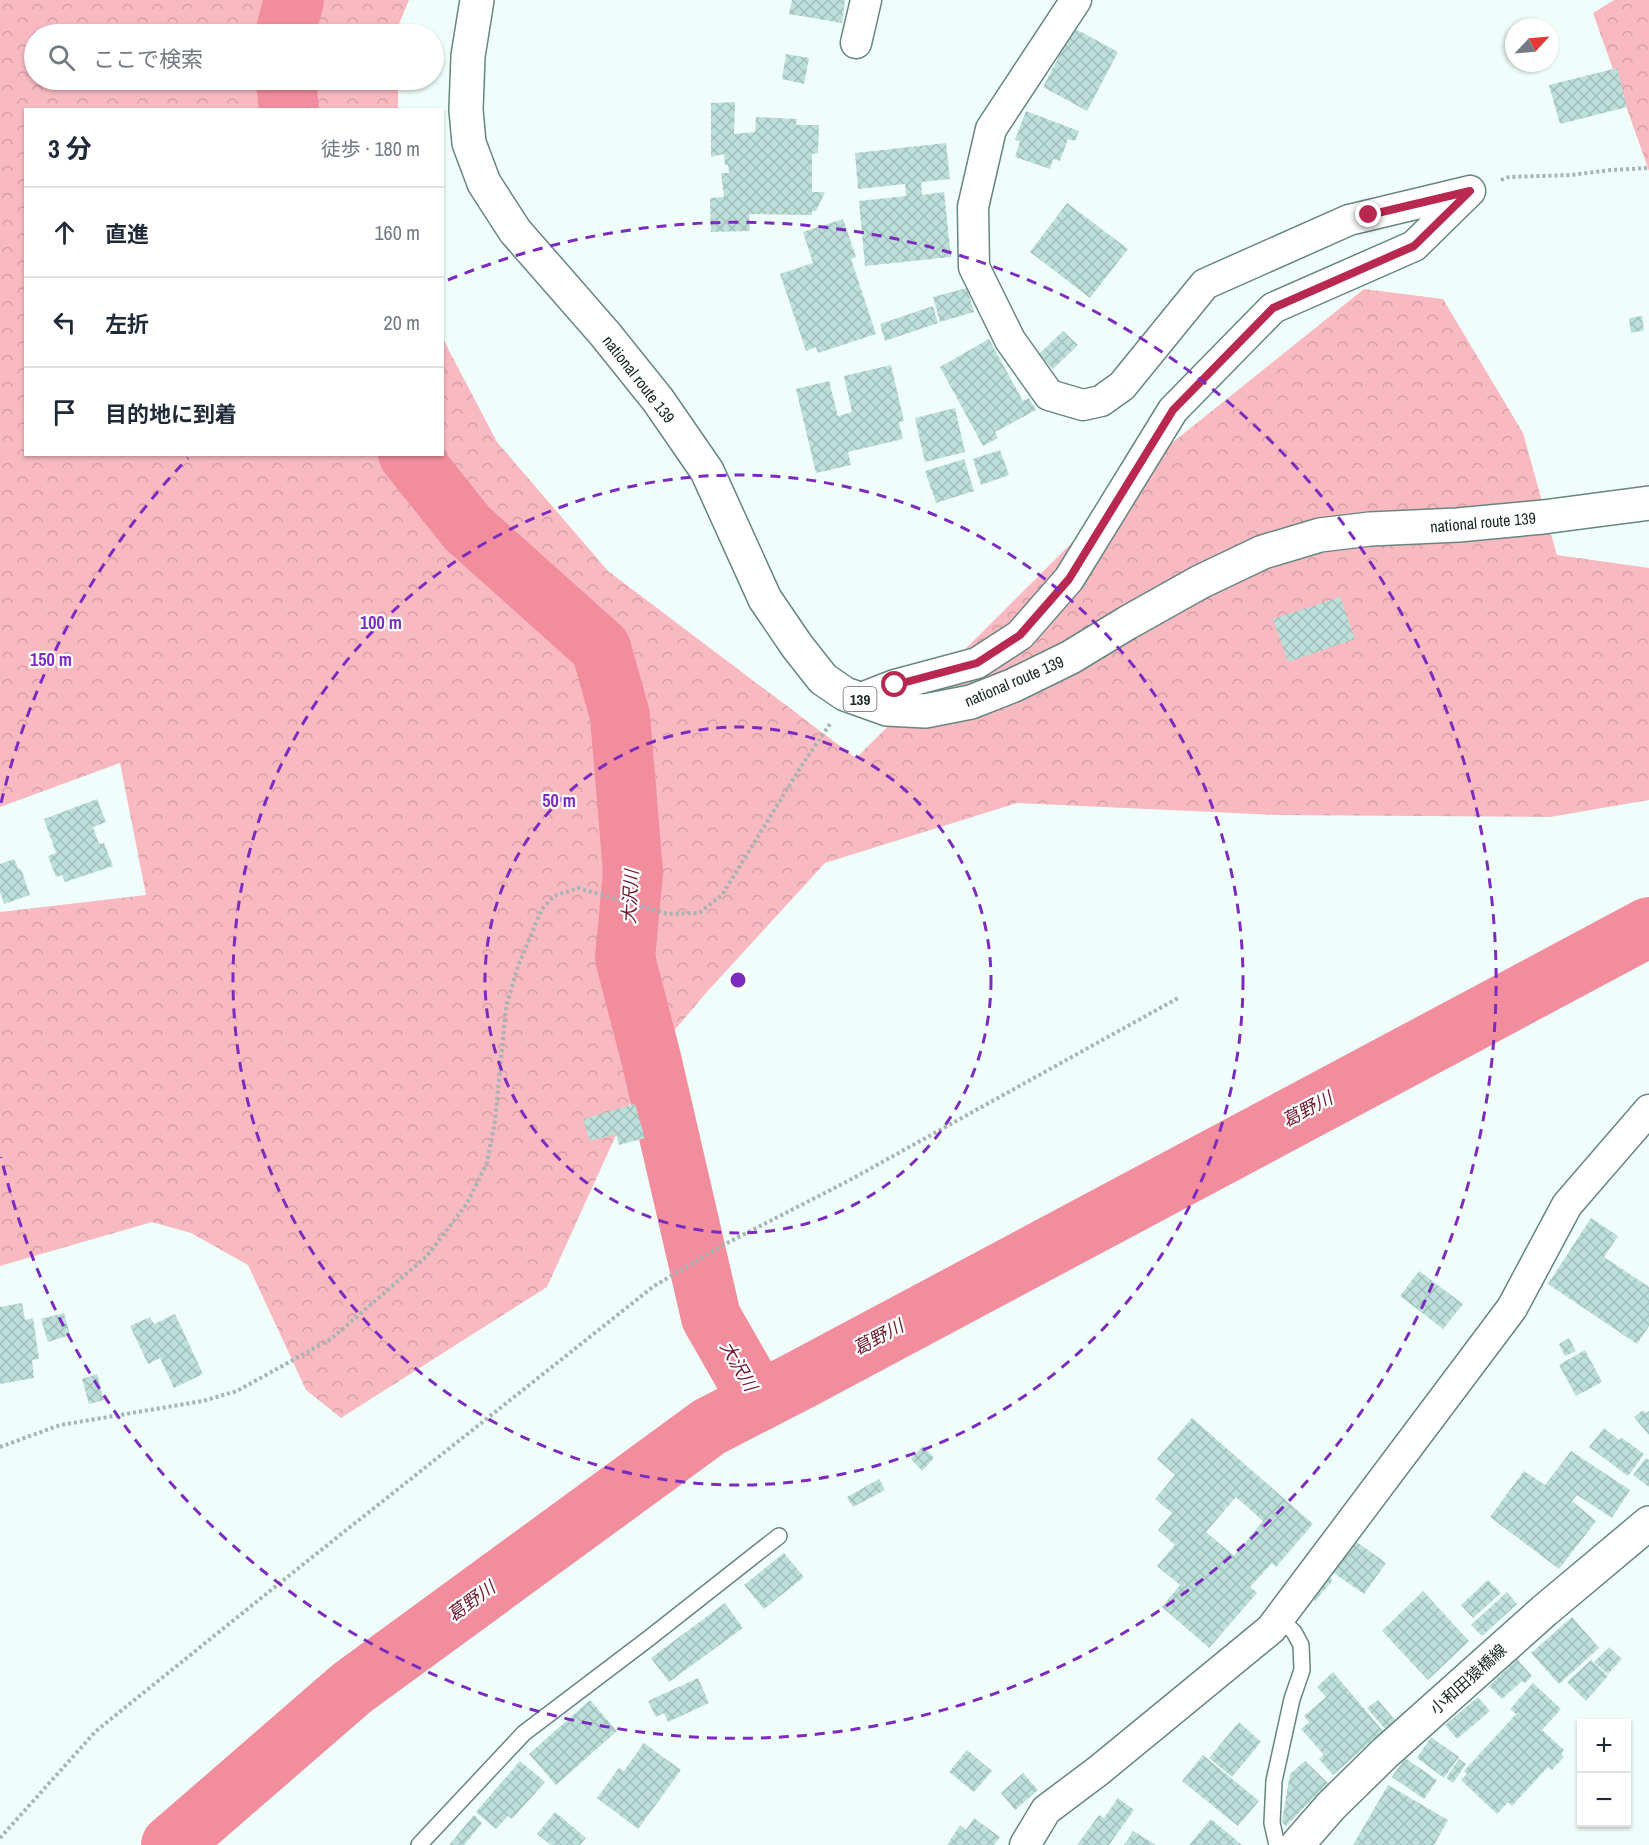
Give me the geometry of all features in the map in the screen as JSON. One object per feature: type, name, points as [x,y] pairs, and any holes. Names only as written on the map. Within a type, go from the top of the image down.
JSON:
[{"type":"main road","name":"national route 139","points":[[477,0],[468,56],[466,110],[469,143],[484,183],[515,231],[605,334],[658,400],[707,471],[765,599],[797,646],[823,679],[852,696],[886,709],[925,711],[971,702],[1014,685],[1071,657],[1127,622],[1200,582],[1263,552],[1320,535],[1370,529],[1458,525],[1543,517],[1649,503]]},
{"type":"main road","name":"小和田猿橋線","points":[[1298,1845],[1331,1806],[1385,1754],[1544,1611],[1649,1523]]},
{"type":"street","points":[[856,43],[866,0]]},
{"type":"street","points":[[1076,0],[991,129],[973,207],[974,267],[1010,340],[1049,395],[1083,405],[1101,401],[1122,386],[1205,284],[1349,220],[1470,191]]},
{"type":"street","points":[[852,696],[977,663],[1020,635],[1069,579],[1173,410],[1273,308],[1414,246],[1470,191]]},
{"type":"street","points":[[1025,1845],[1046,1810],[1098,1772],[1271,1629],[1512,1308],[1567,1205],[1649,1110]]},
{"type":"lane","points":[[419,1845],[524,1733],[648,1640],[779,1536]]},
{"type":"lane","points":[[1277,1845],[1272,1823],[1274,1781],[1292,1699],[1302,1670],[1301,1645],[1294,1632],[1279,1618]]},
{"type":"path","points":[[1470,191],[1509,177],[1571,175],[1649,168]]},
{"type":"path","points":[[0,1447],[60,1425],[203,1401],[237,1391],[331,1339],[427,1256],[466,1205],[487,1163],[495,1121],[506,1007],[518,966],[542,909],[554,896],[578,888],[668,914],[699,913],[722,895],[802,765],[852,696]]},
{"type":"path","points":[[0,1838],[96,1731],[654,1286],[729,1242],[848,1180],[1180,997]]},
{"type":"green space","points":[[0,0],[409,0],[399,24],[24,24],[24,90],[398,90],[398,108],[24,108],[24,456],[444,456],[444,341],[497,442],[608,571],[856,758],[1173,442],[1364,289],[1443,299],[1523,433],[1557,555],[1649,568],[1649,800],[1550,817],[1277,815],[1017,803],[825,863],[706,993],[651,1058],[547,1287],[341,1418],[306,1390],[248,1265],[191,1233],[152,1222],[0,1266],[0,912],[146,895],[120,763],[0,807]]},
{"type":"green space","points":[[1614,0],[1649,0],[1649,171],[1593,13]]},
{"type":"building","points":[[792,0],[845,0],[842,23],[789,14]]},
{"type":"building","points":[[1074,28],[1118,52],[1087,111],[1043,87]]},
{"type":"building","points":[[786,54],[809,58],[804,84],[782,79]]},
{"type":"building","points":[[1617,68],[1627,107],[1560,124],[1549,85]]},
{"type":"building","points":[[735,102],[734,134],[755,132],[756,117],[797,119],[796,125],[819,125],[818,153],[812,154],[812,192],[825,192],[816,211],[812,211],[812,215],[749,214],[750,231],[711,232],[710,198],[724,197],[721,173],[729,173],[728,165],[725,165],[724,154],[711,157],[711,103]]},
{"type":"building","points":[[1026,111],[1079,131],[1075,141],[1068,139],[1060,161],[1053,159],[1050,169],[1015,157],[1020,141],[1015,140]]},
{"type":"building","points":[[946,143],[950,179],[921,182],[922,195],[944,192],[951,257],[865,266],[859,201],[906,196],[905,184],[858,189],[855,153]]},
{"type":"building","points":[[1067,203],[1128,249],[1090,298],[1030,252]]},
{"type":"building","points":[[843,219],[856,257],[851,259],[876,334],[818,353],[816,347],[806,351],[780,274],[813,263],[803,232]]},
{"type":"building","points":[[967,288],[974,312],[940,322],[933,297]]},
{"type":"building","points":[[933,306],[938,323],[885,341],[880,324]]},
{"type":"building","points":[[1642,316],[1644,330],[1631,333],[1629,318]]},
{"type":"building","points":[[1063,331],[1078,345],[1053,369],[1039,354]]},
{"type":"building","points":[[989,339],[1023,401],[1029,398],[1036,410],[995,432],[998,438],[983,446],[940,367]]},
{"type":"building","points":[[891,365],[904,421],[899,422],[903,439],[848,452],[851,465],[816,473],[796,389],[829,381],[838,416],[852,412],[844,376]]},
{"type":"building","points":[[955,408],[965,452],[925,462],[915,418]]},
{"type":"building","points":[[1000,450],[1009,475],[981,485],[973,459]]},
{"type":"building","points":[[964,459],[974,491],[936,503],[925,471]]},
{"type":"building","points":[[1340,597],[1355,639],[1288,662],[1273,619]]},
{"type":"building","points":[[97,799],[106,822],[93,827],[99,844],[104,843],[113,866],[65,882],[62,875],[56,877],[48,856],[56,853],[44,819]]},
{"type":"building","points":[[14,859],[19,870],[21,869],[30,895],[4,904],[0,892],[0,864]]},
{"type":"building","points":[[635,1104],[645,1138],[619,1145],[616,1134],[590,1141],[583,1119]]},
{"type":"building","points":[[1591,1218],[1618,1236],[1604,1257],[1649,1287],[1649,1326],[1637,1344],[1548,1284]]},
{"type":"building","points":[[1419,1271],[1463,1304],[1443,1329],[1400,1296]]},
{"type":"building","points":[[22,1303],[25,1320],[33,1318],[39,1359],[32,1360],[34,1378],[0,1384],[0,1307]]},
{"type":"building","points":[[64,1313],[70,1335],[48,1342],[41,1319]]},
{"type":"building","points":[[175,1314],[203,1374],[174,1388],[160,1358],[148,1364],[130,1326],[150,1317],[154,1324]]},
{"type":"building","points":[[1569,1338],[1576,1351],[1565,1356],[1559,1344]]},
{"type":"building","points":[[1585,1350],[1602,1382],[1576,1396],[1559,1365]]},
{"type":"building","points":[[97,1374],[104,1400],[89,1404],[82,1379]]},
{"type":"building","points":[[1643,1410],[1646,1413],[1649,1411],[1649,1435],[1634,1417]]},
{"type":"building","points":[[1192,1418],[1313,1524],[1276,1567],[1272,1563],[1250,1587],[1257,1593],[1209,1648],[1162,1607],[1180,1585],[1157,1566],[1175,1545],[1158,1530],[1172,1513],[1155,1499],[1175,1475],[1157,1459]],"holes":[[[1236,1497],[1263,1521],[1234,1556],[1206,1532]]]},
{"type":"building","points":[[1604,1428],[1619,1440],[1622,1438],[1644,1454],[1628,1476],[1589,1447]]},
{"type":"building","points":[[923,1446],[934,1458],[922,1471],[911,1459]]},
{"type":"building","points":[[1571,1451],[1630,1490],[1612,1518],[1577,1495],[1572,1501],[1596,1521],[1559,1569],[1490,1517],[1524,1471],[1545,1485]]},
{"type":"building","points":[[1646,1458],[1649,1460],[1649,1487],[1633,1475]]},
{"type":"building","points":[[879,1479],[885,1490],[853,1507],[847,1497]]},
{"type":"building","points":[[1354,1540],[1386,1563],[1364,1594],[1331,1571]]},
{"type":"building","points":[[784,1553],[804,1577],[764,1609],[744,1585]]},
{"type":"building","points":[[1327,1574],[1333,1580],[1315,1601],[1309,1595]]},
{"type":"building","points":[[1488,1580],[1501,1593],[1473,1618],[1461,1605]]},
{"type":"building","points":[[1423,1591],[1469,1641],[1428,1680],[1382,1631]]},
{"type":"building","points":[[1507,1592],[1517,1604],[1482,1636],[1471,1625]]},
{"type":"building","points":[[725,1603],[743,1628],[669,1682],[651,1658]]},
{"type":"building","points":[[1572,1617],[1599,1648],[1559,1684],[1531,1653]]},
{"type":"building","points":[[1609,1647],[1622,1659],[1608,1674],[1594,1662]]},
{"type":"building","points":[[1517,1659],[1532,1676],[1525,1683],[1522,1681],[1502,1699],[1489,1686]]},
{"type":"building","points":[[1591,1660],[1608,1676],[1586,1701],[1567,1682]]},
{"type":"building","points":[[1333,1672],[1383,1731],[1333,1775],[1319,1759],[1324,1755],[1301,1729],[1309,1722],[1304,1716],[1326,1697],[1317,1687]]},
{"type":"building","points":[[698,1678],[709,1703],[668,1722],[664,1713],[656,1717],[648,1701]]},
{"type":"building","points":[[1533,1683],[1561,1709],[1542,1730],[1564,1750],[1561,1754],[1564,1757],[1552,1770],[1548,1767],[1512,1806],[1508,1802],[1497,1814],[1461,1780],[1467,1774],[1464,1771],[1516,1714],[1510,1709]]},
{"type":"building","points":[[1478,1697],[1490,1711],[1457,1739],[1445,1725]]},
{"type":"building","points":[[590,1700],[617,1731],[556,1785],[529,1754]]},
{"type":"building","points":[[1378,1700],[1395,1720],[1385,1729],[1367,1708]]},
{"type":"building","points":[[1239,1722],[1261,1742],[1232,1777],[1209,1758]]},
{"type":"building","points":[[1431,1737],[1459,1757],[1444,1778],[1417,1758]]},
{"type":"building","points":[[644,1743],[681,1770],[638,1829],[597,1798],[619,1768],[624,1771]]},
{"type":"building","points":[[967,1750],[992,1771],[974,1792],[949,1772]]},
{"type":"building","points":[[1203,1755],[1259,1801],[1238,1826],[1182,1781]]},
{"type":"building","points":[[1405,1758],[1437,1780],[1424,1799],[1392,1777]]},
{"type":"building","points":[[1459,1759],[1466,1764],[1453,1783],[1446,1778]]},
{"type":"building","points":[[520,1761],[545,1782],[512,1819],[508,1816],[496,1829],[476,1812]]},
{"type":"building","points":[[1305,1761],[1328,1783],[1286,1826],[1282,1822],[1290,1774]]},
{"type":"building","points":[[1023,1773],[1038,1790],[1015,1810],[1001,1793]]},
{"type":"building","points":[[1388,1785],[1448,1820],[1434,1845],[1353,1845]]},
{"type":"building","points":[[1118,1798],[1134,1810],[1109,1845],[1077,1845],[1099,1815],[1104,1818]]},
{"type":"building","points":[[555,1812],[586,1838],[580,1845],[551,1845],[537,1834]]},
{"type":"building","points":[[474,1815],[482,1823],[464,1845],[449,1845]]},
{"type":"building","points":[[974,1818],[1000,1837],[994,1845],[947,1845],[960,1825],[966,1830]]},
{"type":"building","points":[[1211,1819],[1242,1845],[1189,1845]]},
{"type":"building","points":[[1133,1831],[1156,1845],[1124,1845]]},
{"type":"waterway","name":"大沢川","points":[[288,24],[294,0]]},
{"type":"waterway","name":"大沢川","points":[[287,90],[289,108]]},
{"type":"waterway","name":"大沢川","points":[[410,456],[468,529],[601,648],[620,716],[633,872],[625,958],[651,1058],[711,1317],[759,1401]]},
{"type":"waterway","name":"葛野川","points":[[171,1845],[352,1688],[709,1427],[1649,927]]},
{"type":"route","points":[[895,685],[977,663],[1020,635],[1069,579],[1173,410],[1273,308],[1414,246],[1470,191],[1369,215]]}]
